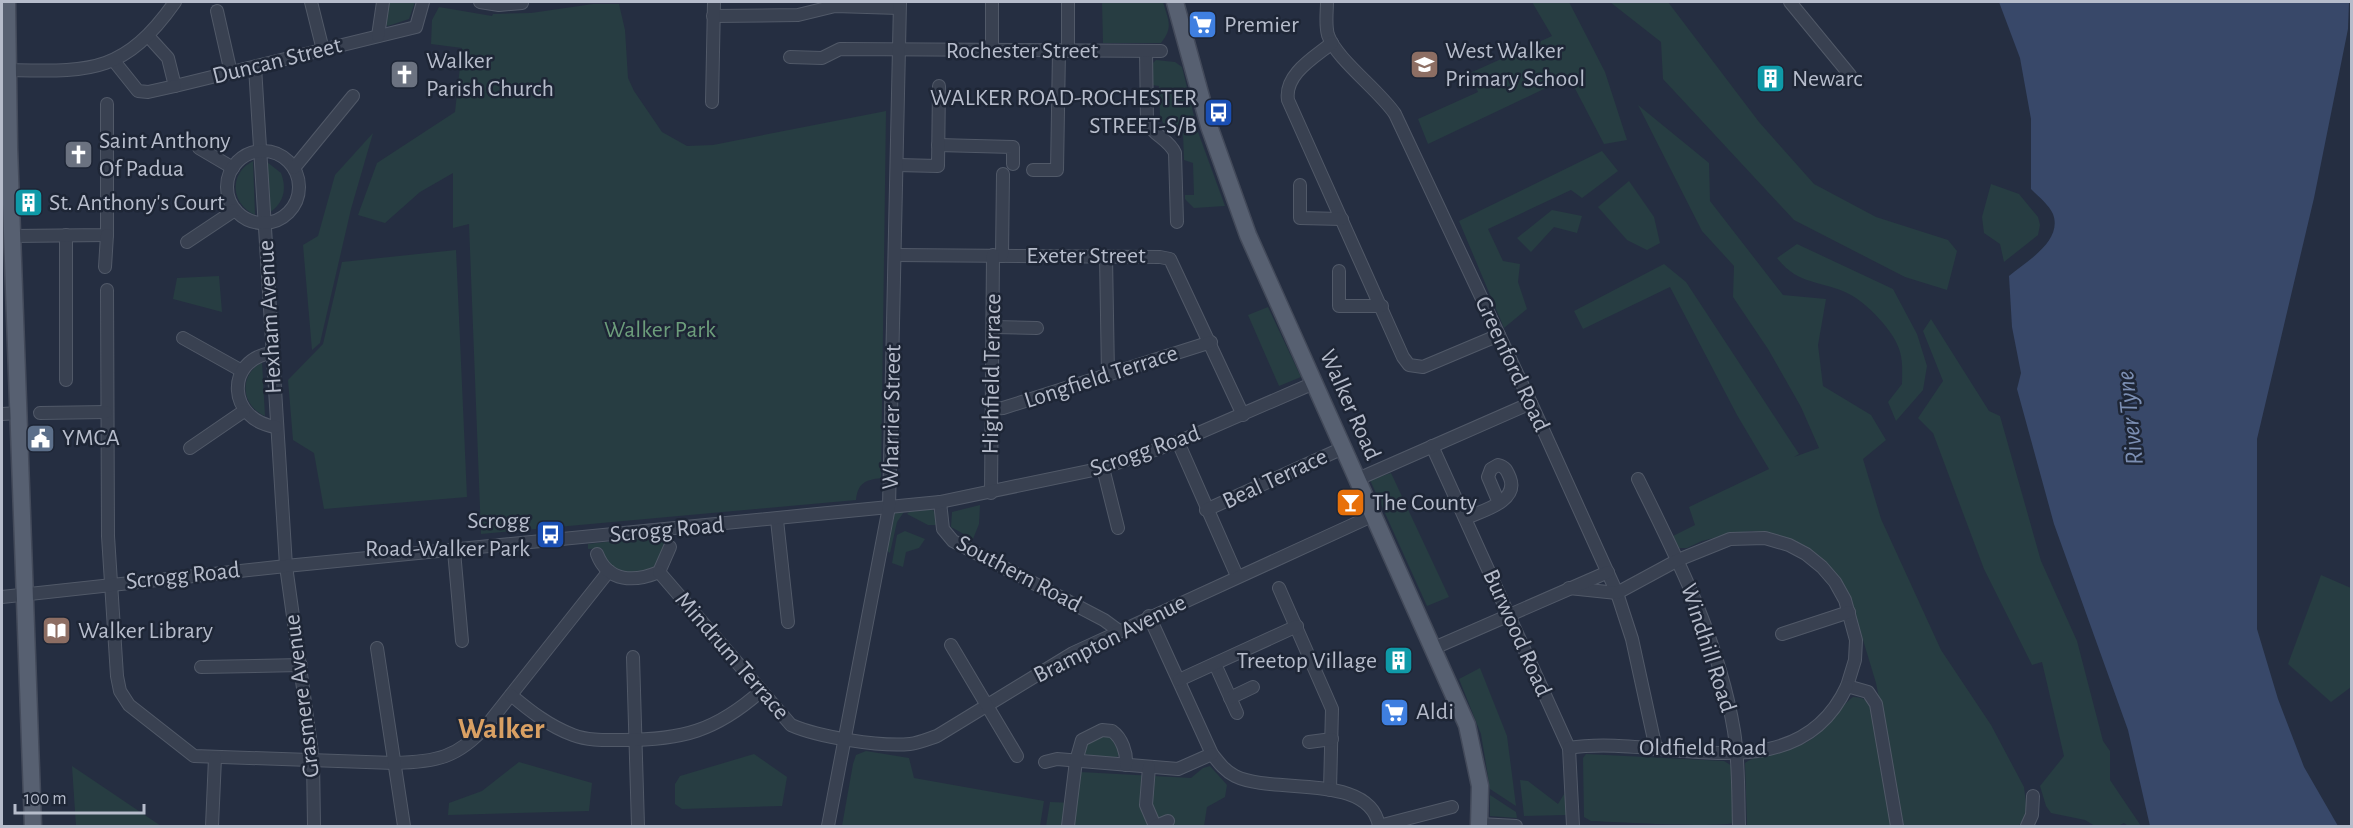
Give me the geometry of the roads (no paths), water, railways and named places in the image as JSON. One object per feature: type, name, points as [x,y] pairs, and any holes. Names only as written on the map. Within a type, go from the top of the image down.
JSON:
[{"type":"main road","points":[[7,2],[4,70],[19,413],[33,826]]},
{"type":"main road","name":"Walker Road","points":[[1175,2],[1209,126],[1230,191],[1434,648],[1472,740],[1480,786],[1479,825]]},
{"type":"street","points":[[311,2],[322,50]]},
{"type":"street","points":[[378,36],[383,2]]},
{"type":"street","name":"Duncan Street","points":[[114,61],[138,91],[148,92],[416,27],[423,2]]},
{"type":"street","points":[[480,2],[499,5],[522,3]]},
{"type":"street","points":[[712,102],[714,2]]},
{"type":"street","points":[[992,2],[992,51]]},
{"type":"street","points":[[1033,170],[1057,170],[1068,2]]},
{"type":"street","points":[[1328,2],[1327,29],[1332,43],[1294,75],[1287,93],[1291,108],[1403,357],[1413,367],[1423,367],[1499,335]]},
{"type":"street","points":[[1790,2],[1850,75]]},
{"type":"street","points":[[4,70],[65,72],[90,69],[114,61],[131,51],[148,36],[169,4]]},
{"type":"street","points":[[713,16],[798,15],[814,6],[899,5]]},
{"type":"street","name":"Wharrier Street","points":[[828,826],[890,507],[899,5]]},
{"type":"street","points":[[217,11],[231,73]]},
{"type":"street","points":[[148,36],[168,58],[175,86]]},
{"type":"street","name":"Greenford Road","points":[[1332,43],[1384,98],[1395,114],[1532,403],[1617,593],[1632,639],[1656,749]]},
{"type":"street","name":"Rochester Street","points":[[790,57],[822,58],[840,49],[1161,51]]},
{"type":"street","points":[[1146,51],[1148,124],[1172,146],[1175,153],[1177,222]]},
{"type":"street","name":"Hexham Avenue","points":[[255,67],[286,566]]},
{"type":"street","points":[[897,165],[938,166],[939,86]]},
{"type":"street","points":[[294,168],[353,96]]},
{"type":"street","points":[[105,267],[107,104]]},
{"type":"street","points":[[938,146],[1012,147],[1013,164]]},
{"type":"street","points":[[198,148],[233,168]]},
{"type":"street","points":[[260,152],[273,153],[285,158],[294,168],[299,179],[299,192],[288,214],[277,221],[264,224],[253,222],[235,210],[227,189],[233,168],[240,160],[260,152]]},
{"type":"street","name":"Exeter Street","points":[[997,256],[1003,174]]},
{"type":"street","points":[[1300,185],[1300,218],[1342,219]]},
{"type":"street","points":[[187,242],[235,210]]},
{"type":"street","points":[[66,235],[66,380]]},
{"type":"street","points":[[12,236],[106,235]]},
{"type":"street","name":"Exeter Street","points":[[896,255],[1106,256],[1170,259],[1210,342]]},
{"type":"street","name":"Highfield Terrace","points":[[991,493],[997,256]]},
{"type":"street","points":[[1106,256],[1108,375]]},
{"type":"street","points":[[1339,271],[1339,306],[1382,306]]},
{"type":"street","points":[[107,290],[106,412],[117,676],[120,691],[129,705],[194,756],[394,763],[426,762],[456,753],[474,740],[609,571]]},
{"type":"street","points":[[994,327],[1037,328]]},
{"type":"street","points":[[183,338],[242,371]]},
{"type":"street","points":[[1210,342],[1243,416]]},
{"type":"street","name":"Longfield Terrace","points":[[992,409],[1003,408],[1210,342]]},
{"type":"street","points":[[271,353],[251,360],[242,371],[239,391],[244,411],[262,425],[276,427]]},
{"type":"street","name":"Scrogg Road","points":[[2,597],[112,583],[777,520],[940,502],[1103,468],[1243,416],[1314,383]]},
{"type":"street","points":[[1358,479],[1532,403]]},
{"type":"street","points":[[190,448],[244,411]]},
{"type":"street","points":[[40,413],[106,412]]},
{"type":"street","points":[[2,414],[19,413]]},
{"type":"street","points":[[1178,442],[1237,576]]},
{"type":"street","name":"Burwood Road","points":[[1432,446],[1569,748],[1573,826]]},
{"type":"street","name":"Beal Terrace","points":[[1206,510],[1343,448]]},
{"type":"street","points":[[1103,468],[1118,528]]},
{"type":"street","name":"Windhill Road","points":[[1638,479],[1678,560],[1714,648],[1737,752],[1739,826]]},
{"type":"street","name":"Southern Road","points":[[940,502],[943,530],[953,541],[1104,620],[1119,631]]},
{"type":"street","points":[[1466,518],[1499,503]]},
{"type":"street","name":"Brampton Avenue","points":[[846,738],[888,745],[913,744],[937,736],[1073,653],[1374,514]]},
{"type":"street","points":[[777,520],[788,621]]},
{"type":"street","name":"Oldfield Road","points":[[1569,748],[1737,752],[1771,750],[1799,739],[1826,718],[1847,686],[1856,650],[1850,612],[1840,590],[1822,567],[1799,550],[1773,540],[1730,539],[1678,560],[1617,593]]},
{"type":"street","name":"Scrogg Road","points":[[597,554],[600,562],[609,571],[630,580],[643,579],[659,572],[670,547]]},
{"type":"street","points":[[454,550],[462,641]]},
{"type":"street","name":"Grasmere Avenue","points":[[286,566],[313,760],[314,826]]},
{"type":"street","name":"Mindrum Terrace","points":[[659,572],[791,725],[805,731],[846,738]]},
{"type":"street","points":[[1434,648],[1608,572]]},
{"type":"street","points":[[1280,588],[1330,702],[1332,739],[1330,790]]},
{"type":"street","points":[[1569,588],[1617,593]]},
{"type":"street","points":[[1782,634],[1850,612]]},
{"type":"street","points":[[1149,616],[1212,754],[1221,766],[1242,779],[1330,790],[1361,799],[1374,812],[1378,826],[1410,821],[1452,807]]},
{"type":"street","points":[[1179,680],[1296,626]]},
{"type":"street","points":[[951,645],[1017,756]]},
{"type":"street","points":[[377,648],[404,826]]},
{"type":"street","points":[[633,657],[638,826]]},
{"type":"street","points":[[1215,664],[1237,713]]},
{"type":"street","points":[[201,667],[301,665]]},
{"type":"street","points":[[1847,686],[1868,692],[1876,704],[1897,826]]},
{"type":"street","points":[[1230,698],[1253,687]]},
{"type":"street","points":[[511,695],[530,711],[574,735],[596,740],[636,740],[684,736],[713,726],[740,710],[761,691]]},
{"type":"street","points":[[1068,826],[1076,761],[1082,740],[1102,730],[1110,730],[1118,737],[1126,754],[1126,765]]},
{"type":"street","points":[[1309,742],[1332,739]]},
{"type":"street","points":[[1044,762],[1057,759],[1183,768],[1212,754]]},
{"type":"street","points":[[212,826],[215,758]]},
{"type":"street","points":[[1149,767],[1146,805],[1155,826],[1168,822]]},
{"type":"street","points":[[2026,826],[2032,815],[2033,796]]},
{"type":"street","points":[[1479,825],[1516,826]]},
{"type":"water","name":"River Tyne","points":[[1999,2],[2349,2],[2348,29],[2314,198],[2257,439],[2257,629],[2278,699],[2304,767],[2338,826],[2150,826],[2128,730],[2054,524],[2017,389],[2021,373],[2012,327],[2009,276],[2041,250],[2053,233],[2055,224],[2051,211],[2031,189],[2031,119],[2020,58]]},
{"type":"place","name":"Premier","points":[[1203,25]]},
{"type":"place","name":"West Walker Primary School","points":[[1424,65]]},
{"type":"place","name":"Walker Parish Church","points":[[405,75]]},
{"type":"place","name":"Newarc","points":[[1771,79]]},
{"type":"place","name":"WALKER ROAD-ROCHESTER STREET-S/B","points":[[1218,112]]},
{"type":"place","name":"Saint Anthony Of Padua","points":[[78,155]]},
{"type":"place","name":"St. Anthony's Court","points":[[28,203]]},
{"type":"place","name":"YMCA","points":[[41,438]]},
{"type":"place","name":"The County","points":[[1351,503]]},
{"type":"place","name":"Scrogg Road-Walker Park","points":[[551,535]]},
{"type":"place","name":"Walker Library","points":[[57,631]]},
{"type":"place","name":"Treetop Village","points":[[1398,661]]},
{"type":"place","name":"Aldi","points":[[1395,712]]},
{"type":"district","name":"Walker","points":[[501,729]]},
{"type":"park label","name":"Walker Park","points":[[660,330]]}]
